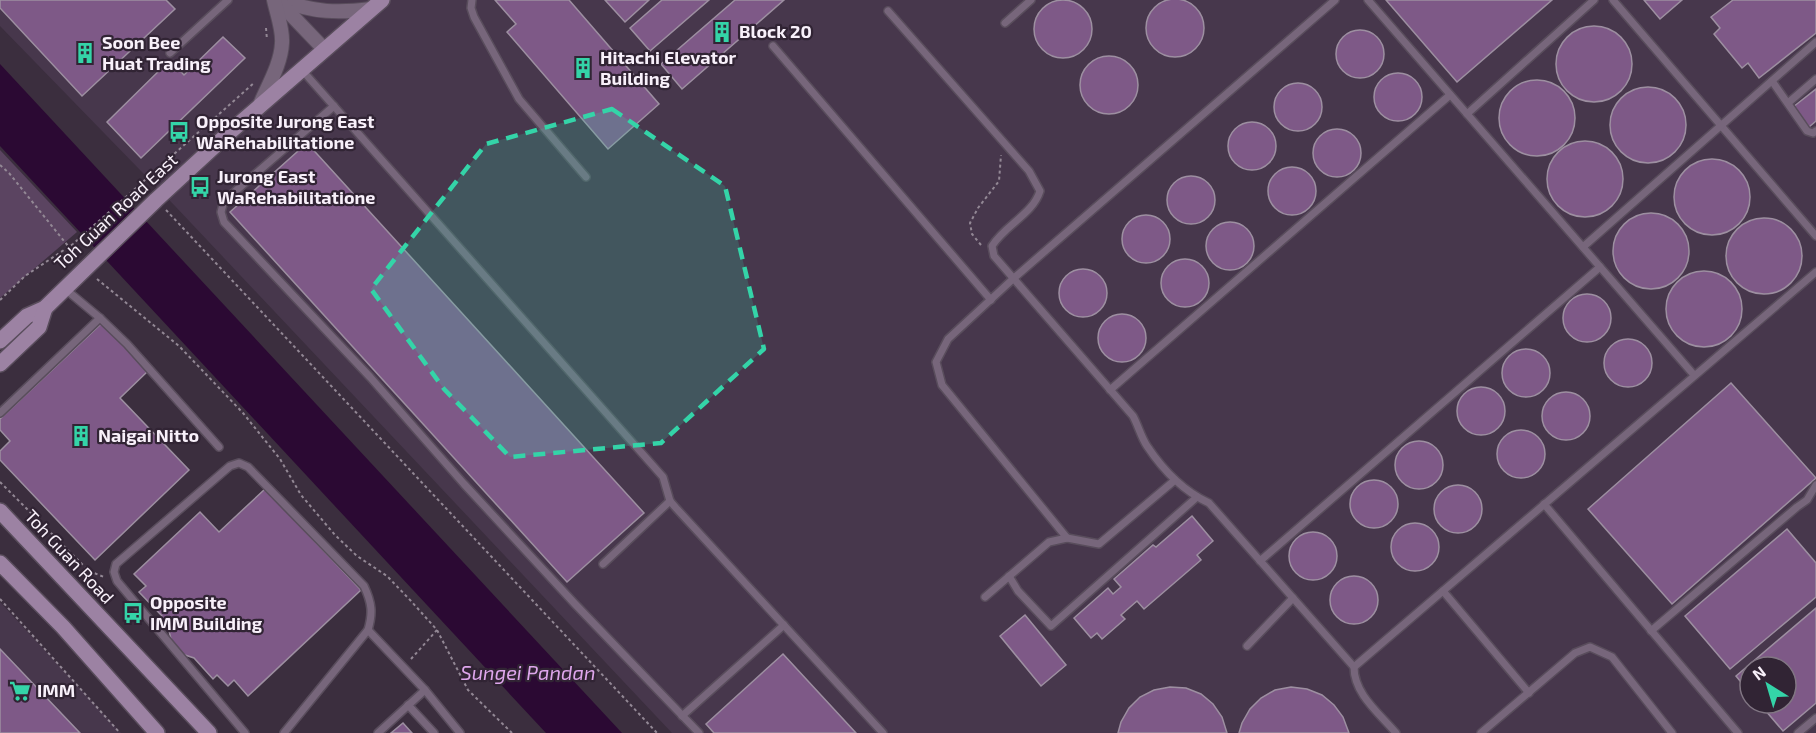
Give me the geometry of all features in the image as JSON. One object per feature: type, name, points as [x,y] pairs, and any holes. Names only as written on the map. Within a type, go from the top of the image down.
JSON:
[{"type":"street","points":[[275,0],[324,49]]},
{"type":"street","points":[[259,107],[279,58],[282,44],[275,0]]},
{"type":"street","points":[[283,0],[297,6],[333,13],[377,4]]},
{"type":"street","name":"Toh Guan Road East","points":[[0,341],[27,316],[45,308],[154,202],[301,69],[377,4]]},
{"type":"street","name":"Toh Guan Road East","points":[[0,364],[39,327],[45,308]]},
{"type":"street","name":"Toh Guan Road","points":[[0,511],[209,733]]},
{"type":"street","points":[[0,562],[63,627],[157,733]]},
{"type":"lane","points":[[170,53],[228,0]]},
{"type":"lane","points":[[472,0],[474,17],[519,99],[586,177]]},
{"type":"lane","points":[[1005,23],[1031,0]]},
{"type":"lane","points":[[1067,538],[942,385],[936,362],[948,339],[1014,278],[1335,0]]},
{"type":"lane","points":[[1368,0],[1694,375]]},
{"type":"lane","points":[[1467,114],[1594,0]]},
{"type":"lane","points":[[1613,0],[1816,236]]},
{"type":"lane","points":[[888,11],[1029,171],[1040,190],[1037,201],[997,237],[992,246],[994,256],[1133,416],[1145,444],[1175,480],[1197,498],[1209,503],[1354,667],[1354,678],[1359,689],[1396,733]]},
{"type":"lane","points":[[1583,247],[1816,42]]},
{"type":"lane","points":[[773,46],[991,300]]},
{"type":"lane","points":[[301,69],[663,477],[670,501],[883,733]]},
{"type":"lane","points":[[1788,103],[1816,79]]},
{"type":"lane","points":[[1772,81],[1807,131],[1813,133],[1816,130]]},
{"type":"lane","points":[[1110,390],[1450,95]]},
{"type":"lane","points":[[334,106],[224,201],[221,213],[224,222],[370,377],[559,587],[699,733]]},
{"type":"lane","points":[[1260,561],[1600,267]]},
{"type":"lane","points":[[1354,667],[1816,272]]},
{"type":"lane","points":[[64,288],[127,344],[219,447]]},
{"type":"lane","points":[[0,413],[100,318]]},
{"type":"lane","points":[[245,733],[117,581],[114,572],[116,564],[230,466],[239,463],[248,466],[364,586],[373,612],[368,630],[284,733]]},
{"type":"lane","points":[[985,597],[1049,542],[1067,538],[1099,544],[1175,480]]},
{"type":"lane","points":[[1651,631],[1807,500],[1816,485]]},
{"type":"lane","points":[[1009,576],[1018,591],[1051,626],[1197,498]]},
{"type":"lane","points":[[1807,500],[1816,501]]},
{"type":"lane","points":[[603,564],[670,501]]},
{"type":"lane","points":[[1544,504],[1738,733]]},
{"type":"lane","points":[[1443,591],[1529,693]]},
{"type":"lane","points":[[1247,646],[1293,598]]},
{"type":"lane","points":[[682,716],[783,625]]},
{"type":"lane","points":[[368,630],[425,690],[460,733]]},
{"type":"lane","points":[[1481,733],[1575,653],[1590,647],[1612,657],[1672,733]]},
{"type":"lane","points":[[378,733],[425,690]]},
{"type":"lane","points":[[408,705],[434,733]]},
{"type":"lane","points":[[1798,733],[1816,718]]},
{"type":"path","points":[[265,19],[267,46]]},
{"type":"path","points":[[0,300],[25,276],[73,244],[255,82],[259,74]]},
{"type":"path","points":[[984,248],[972,234],[970,223],[978,208],[999,182],[1002,141]]},
{"type":"path","points":[[0,165],[69,246]]},
{"type":"path","points":[[154,202],[657,733]]},
{"type":"path","points":[[99,281],[179,346],[243,413],[280,459],[300,495],[335,535],[357,556],[387,576],[437,630],[468,690],[512,733]]},
{"type":"path","points":[[0,482],[89,571],[107,578]]},
{"type":"path","points":[[0,598],[120,733]]},
{"type":"path","points":[[403,667],[437,630]]},
{"type":"highlighted area","points":[[612,109],[725,186],[764,349],[661,443],[510,457],[444,389],[371,289],[486,144]]},
{"type":"shaded area","points":[[0,0],[1816,0],[1816,733],[672,733],[175,206],[0,26]]},
{"type":"shaded area","points":[[0,150],[77,232],[0,298]]},
{"type":"shaded area","points":[[0,602],[121,733],[0,733]]},
{"type":"water","name":"Sungei Pandan","points":[[0,64],[622,733],[546,733],[0,146]]},
{"type":"building","points":[[1175,-1],[1186,1],[1199,12],[1204,28],[1202,39],[1191,52],[1175,57],[1164,55],[1151,44],[1146,28],[1148,17],[1159,4]]},
{"type":"building","name":"Soon Bee Huat Trading","points":[[0,0],[166,0],[175,9],[82,96],[0,8]]},
{"type":"building","name":"Hitachi Elevator Building","points":[[495,0],[569,0],[659,104],[608,149],[507,32],[516,24]]},
{"type":"building","points":[[605,0],[649,0],[625,22]]},
{"type":"building","points":[[662,0],[709,0],[650,51],[630,28]]},
{"type":"building","name":"Block 20","points":[[735,0],[784,0],[682,89],[661,64]]},
{"type":"building","points":[[1063,0],[1074,2],[1087,13],[1092,29],[1090,40],[1079,53],[1063,58],[1052,56],[1039,45],[1034,29],[1036,18],[1047,5]]},
{"type":"building","points":[[1386,0],[1552,0],[1457,82]]},
{"type":"building","points":[[1644,0],[1682,0],[1660,19]]},
{"type":"building","points":[[1733,0],[1816,0],[1816,33],[1759,78],[1748,63],[1742,68],[1714,34],[1720,28],[1711,17]]},
{"type":"building","points":[[1594,26],[1609,29],[1621,37],[1629,49],[1632,64],[1629,79],[1621,91],[1609,99],[1594,102],[1579,99],[1567,91],[1559,79],[1556,64],[1559,49],[1567,37],[1579,29]]},
{"type":"building","points":[[1360,30],[1377,37],[1384,54],[1377,71],[1360,78],[1343,71],[1336,54],[1343,37]]},
{"type":"building","points":[[223,37],[245,58],[141,158],[107,122],[170,60],[184,75]]},
{"type":"building","points":[[1109,56],[1120,58],[1133,69],[1138,85],[1136,96],[1125,109],[1109,114],[1098,112],[1085,101],[1080,85],[1082,74],[1093,61]]},
{"type":"building","points":[[1398,73],[1415,80],[1422,97],[1415,114],[1398,121],[1381,114],[1374,97],[1381,80]]},
{"type":"building","points":[[1537,80],[1552,83],[1564,91],[1572,103],[1575,118],[1572,133],[1564,145],[1552,153],[1537,156],[1522,153],[1510,145],[1502,133],[1499,118],[1502,103],[1510,91],[1522,83]]},
{"type":"building","points":[[1298,83],[1315,90],[1322,107],[1315,124],[1298,131],[1281,124],[1274,107],[1281,90]]},
{"type":"building","points":[[1648,87],[1663,90],[1675,98],[1683,110],[1686,125],[1683,140],[1675,152],[1663,160],[1648,163],[1633,160],[1621,152],[1613,140],[1610,125],[1613,110],[1621,98],[1633,90]]},
{"type":"building","points":[[1816,89],[1816,121],[1809,127],[1793,107]]},
{"type":"building","points":[[1252,122],[1269,129],[1276,146],[1269,163],[1252,170],[1235,163],[1228,146],[1235,129]]},
{"type":"building","points":[[1337,129],[1354,136],[1361,153],[1354,170],[1337,177],[1320,170],[1313,153],[1320,136]]},
{"type":"building","points":[[1585,141],[1600,144],[1612,152],[1620,164],[1623,179],[1620,194],[1612,206],[1600,214],[1585,217],[1570,214],[1558,206],[1550,194],[1547,179],[1550,164],[1558,152],[1570,144]]},
{"type":"building","points":[[307,143],[644,513],[567,582],[230,212]]},
{"type":"building","points":[[1712,159],[1727,162],[1739,170],[1747,182],[1750,197],[1747,212],[1739,224],[1727,232],[1712,235],[1697,232],[1685,224],[1677,212],[1674,197],[1677,182],[1685,170],[1697,162]]},
{"type":"building","points":[[1292,167],[1309,174],[1316,191],[1309,208],[1292,215],[1275,208],[1268,191],[1275,174]]},
{"type":"building","points":[[1191,176],[1208,183],[1215,200],[1208,217],[1191,224],[1174,217],[1167,200],[1174,183]]},
{"type":"building","points":[[1651,213],[1666,216],[1678,224],[1686,236],[1689,251],[1686,266],[1678,278],[1666,286],[1651,289],[1636,286],[1624,278],[1616,266],[1613,251],[1616,236],[1624,224],[1636,216]]},
{"type":"building","points":[[1146,215],[1163,222],[1170,239],[1163,256],[1146,263],[1129,256],[1122,239],[1129,222]]},
{"type":"building","points":[[1764,218],[1779,221],[1791,229],[1799,241],[1802,256],[1799,271],[1791,283],[1779,291],[1764,294],[1749,291],[1737,283],[1729,271],[1726,256],[1729,241],[1737,229],[1749,221]]},
{"type":"building","points":[[1230,222],[1247,229],[1254,246],[1247,263],[1230,270],[1213,263],[1206,246],[1213,229]]},
{"type":"building","points":[[1185,259],[1202,266],[1209,283],[1202,300],[1185,307],[1168,300],[1161,283],[1168,266]]},
{"type":"building","points":[[1083,269],[1100,276],[1107,293],[1100,310],[1083,317],[1066,310],[1059,293],[1066,276]]},
{"type":"building","points":[[1704,271],[1719,274],[1731,282],[1739,294],[1742,309],[1739,324],[1731,336],[1719,344],[1704,347],[1689,344],[1677,336],[1669,324],[1666,309],[1669,294],[1677,282],[1689,274]]},
{"type":"building","points":[[1587,294],[1604,301],[1611,318],[1604,335],[1587,342],[1570,335],[1563,318],[1570,301]]},
{"type":"building","points":[[1122,314],[1139,321],[1146,338],[1139,355],[1122,362],[1105,355],[1098,338],[1105,321]]},
{"type":"building","name":"Naigai Nitto","points":[[103,322],[149,370],[120,398],[189,470],[95,560],[0,460],[0,451],[10,441],[0,430],[0,419]]},
{"type":"building","points":[[1628,339],[1645,346],[1652,363],[1645,380],[1628,387],[1611,380],[1604,363],[1611,346]]},
{"type":"building","points":[[1526,349],[1543,356],[1550,373],[1543,390],[1526,397],[1509,390],[1502,373],[1509,356]]},
{"type":"building","points":[[1731,383],[1816,478],[1672,604],[1588,509]]},
{"type":"building","points":[[1481,387],[1498,394],[1505,411],[1498,428],[1481,435],[1464,428],[1457,411],[1464,394]]},
{"type":"building","points":[[1566,392],[1583,399],[1590,416],[1583,433],[1566,440],[1549,433],[1542,416],[1549,399]]},
{"type":"building","points":[[1521,430],[1538,437],[1545,454],[1538,471],[1521,478],[1504,471],[1497,454],[1504,437]]},
{"type":"building","points":[[1419,441],[1436,448],[1443,465],[1436,482],[1419,489],[1402,482],[1395,465],[1402,448]]},
{"type":"building","points":[[1374,480],[1391,487],[1398,504],[1391,521],[1374,528],[1357,521],[1350,504],[1357,487]]},
{"type":"building","points":[[1458,485],[1475,492],[1482,509],[1475,526],[1458,533],[1441,526],[1434,509],[1441,492]]},
{"type":"building","points":[[265,489],[361,590],[248,696],[234,680],[228,686],[217,675],[213,679],[194,658],[182,654],[172,643],[169,631],[158,620],[162,616],[139,592],[146,586],[134,574],[200,512],[219,532]]},
{"type":"building","points":[[1192,516],[1213,541],[1197,555],[1201,560],[1144,609],[1137,601],[1121,615],[1125,619],[1102,639],[1097,633],[1091,638],[1074,618],[1108,588],[1113,594],[1121,587],[1114,579],[1153,545],[1156,547]]},
{"type":"building","points":[[1415,523],[1432,530],[1439,547],[1432,564],[1415,571],[1398,564],[1391,547],[1398,530]]},
{"type":"building","points":[[1787,529],[1816,563],[1816,597],[1747,655],[1738,655],[1738,662],[1730,669],[1685,616]]},
{"type":"building","points":[[1313,532],[1330,539],[1337,556],[1330,573],[1313,580],[1296,573],[1289,556],[1296,539]]},
{"type":"building","points":[[1354,576],[1371,583],[1378,600],[1371,617],[1354,624],[1337,617],[1330,600],[1337,583]]},
{"type":"building","points":[[1816,608],[1816,703],[1783,731],[1769,715],[1798,715],[1798,655],[1761,655]]},
{"type":"building","points":[[1025,615],[1066,665],[1041,686],[1000,636]]},
{"type":"building","name":"IMM","points":[[0,649],[80,733],[0,733]]},
{"type":"building","points":[[783,654],[856,733],[714,733],[706,724]]},
{"type":"building","points":[[1170,687],[1186,688],[1201,694],[1213,704],[1222,717],[1227,733],[1118,733],[1129,708],[1140,697],[1154,690]]},
{"type":"building","points":[[1291,687],[1307,689],[1322,695],[1343,717],[1349,733],[1239,733],[1250,709],[1261,698],[1275,690]]},
{"type":"building","points":[[403,723],[412,733],[391,733]]},
{"type":"place","name":"Block 20","points":[[722,32]]},
{"type":"place","name":"Soon Bee Huat Trading","points":[[85,53]]},
{"type":"place","name":"Hitachi Elevator Building","points":[[583,68]]},
{"type":"place","name":"Opposite Jurong East WaRehabilitatione","points":[[179,132]]},
{"type":"place","name":"Jurong East WaRehabilitatione","points":[[200,187]]},
{"type":"place","name":"Naigai Nitto","points":[[81,436]]},
{"type":"place","name":"Opposite IMM Building","points":[[133,613]]},
{"type":"place","name":"IMM","points":[[20,691]]}]
